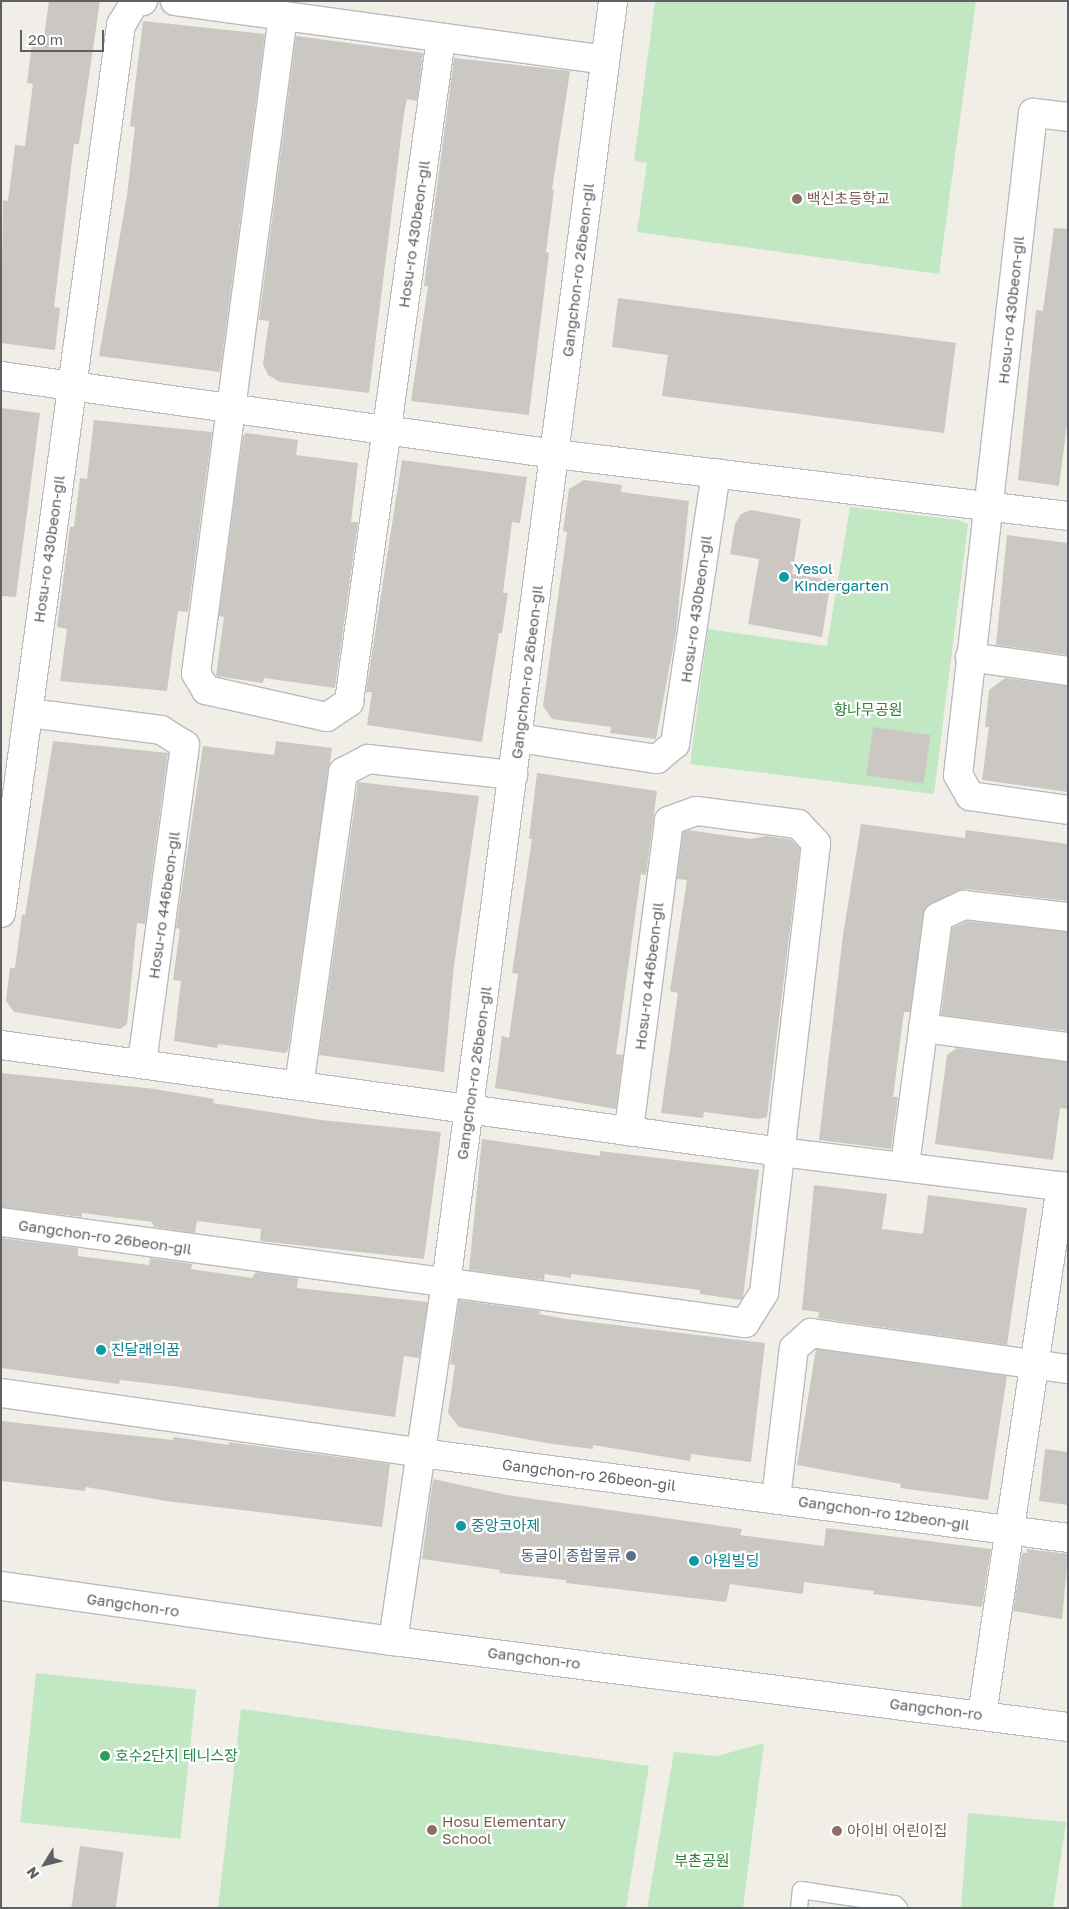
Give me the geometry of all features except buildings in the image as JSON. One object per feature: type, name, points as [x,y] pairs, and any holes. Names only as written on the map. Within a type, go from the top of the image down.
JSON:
[{"type":"street","points":[[175,1],[604,60]]},
{"type":"street","name":"Gangchon-ro 26beon-gil","points":[[393,1641],[446,1284],[514,775],[613,1]]},
{"type":"street","name":"Hosu-ro 430beon-gil","points":[[29,713],[71,385],[121,25],[139,2]]},
{"type":"street","points":[[232,409],[283,16]]},
{"type":"street","name":"Hosu-ro 430beon-gil","points":[[232,409],[196,673],[206,690],[328,717],[349,702],[440,38]]},
{"type":"street","name":"Hosu-ro 430beon-gil","points":[[1068,117],[1033,113],[958,775],[970,796],[1068,810]]},
{"type":"street","points":[[1,376],[555,454],[1068,516]]},
{"type":"street","name":"Hosu-ro 430beon-gil","points":[[518,738],[657,759],[676,744],[716,473]]},
{"type":"street","points":[[970,657],[1068,670]]},
{"type":"street","points":[[1,914],[29,713]]},
{"type":"street","name":"Hosu-ro 446beon-gil","points":[[29,713],[161,730],[185,745],[142,1064]]},
{"type":"street","points":[[299,1086],[343,772],[368,759],[514,775]]},
{"type":"street","name":"Hosu-ro 446beon-gil","points":[[629,1131],[669,821],[696,811],[798,824],[816,843],[781,1152]]},
{"type":"street","points":[[905,1165],[938,917],[964,905],[1068,917]]},
{"type":"street","points":[[924,1028],[1068,1047]]},
{"type":"street","points":[[1,1045],[781,1152],[905,1165],[1064,1187],[1009,1530],[982,1715]]},
{"type":"street","name":"Gangchon-ro 26beon-gil","points":[[1,1222],[446,1284],[745,1323],[764,1293],[781,1152]]},
{"type":"street","points":[[767,1497],[794,1348],[811,1333],[1068,1368]]},
{"type":"street","name":"Gangchon-ro 26beon-gil","points":[[1,1393],[421,1453],[767,1497]]},
{"type":"street","name":"Gangchon-ro 12beon-gil","points":[[767,1497],[1068,1538]]},
{"type":"street","name":"Gangchon-ro","points":[[1,1586],[393,1641],[1068,1727]]},
{"type":"lane","points":[[799,1908],[801,1890],[895,1904],[899,1908]]},
{"type":"green space","points":[[655,1],[976,1],[939,274],[637,232],[647,163],[634,161]]},
{"type":"green space","name":"향나무공원","points":[[850,507],[958,520],[968,524],[934,794],[690,764],[708,629],[827,646]]},
{"type":"green space","name":"호수2단지 테니스장","points":[[36,1673],[196,1690],[180,1839],[20,1822]]},
{"type":"green space","name":"Hosu Elementary School","points":[[241,1709],[649,1766],[626,1908],[218,1908]]},
{"type":"green space","name":"부촌공원","points":[[764,1743],[743,1908],[647,1908],[674,1752],[717,1756]]},
{"type":"green space","points":[[968,1813],[1066,1822],[1053,1908],[961,1908]]},
{"type":"place","name":"백신초등학교","points":[[797,199]]},
{"type":"place","name":"Yesol Kindergarten","points":[[784,577]]},
{"type":"place","name":"진달래의꿈","points":[[101,1350]]},
{"type":"place","name":"중앙코아제","points":[[461,1526]]},
{"type":"place","name":"동글이 종합물류","points":[[631,1556]]},
{"type":"place","name":"아원빌딩","points":[[694,1561]]},
{"type":"place","name":"호수2단지 테니스장","points":[[105,1756]]},
{"type":"place","name":"Hosu Elementary School","points":[[432,1830]]},
{"type":"place","name":"아이비 어린이집","points":[[837,1831]]}]
